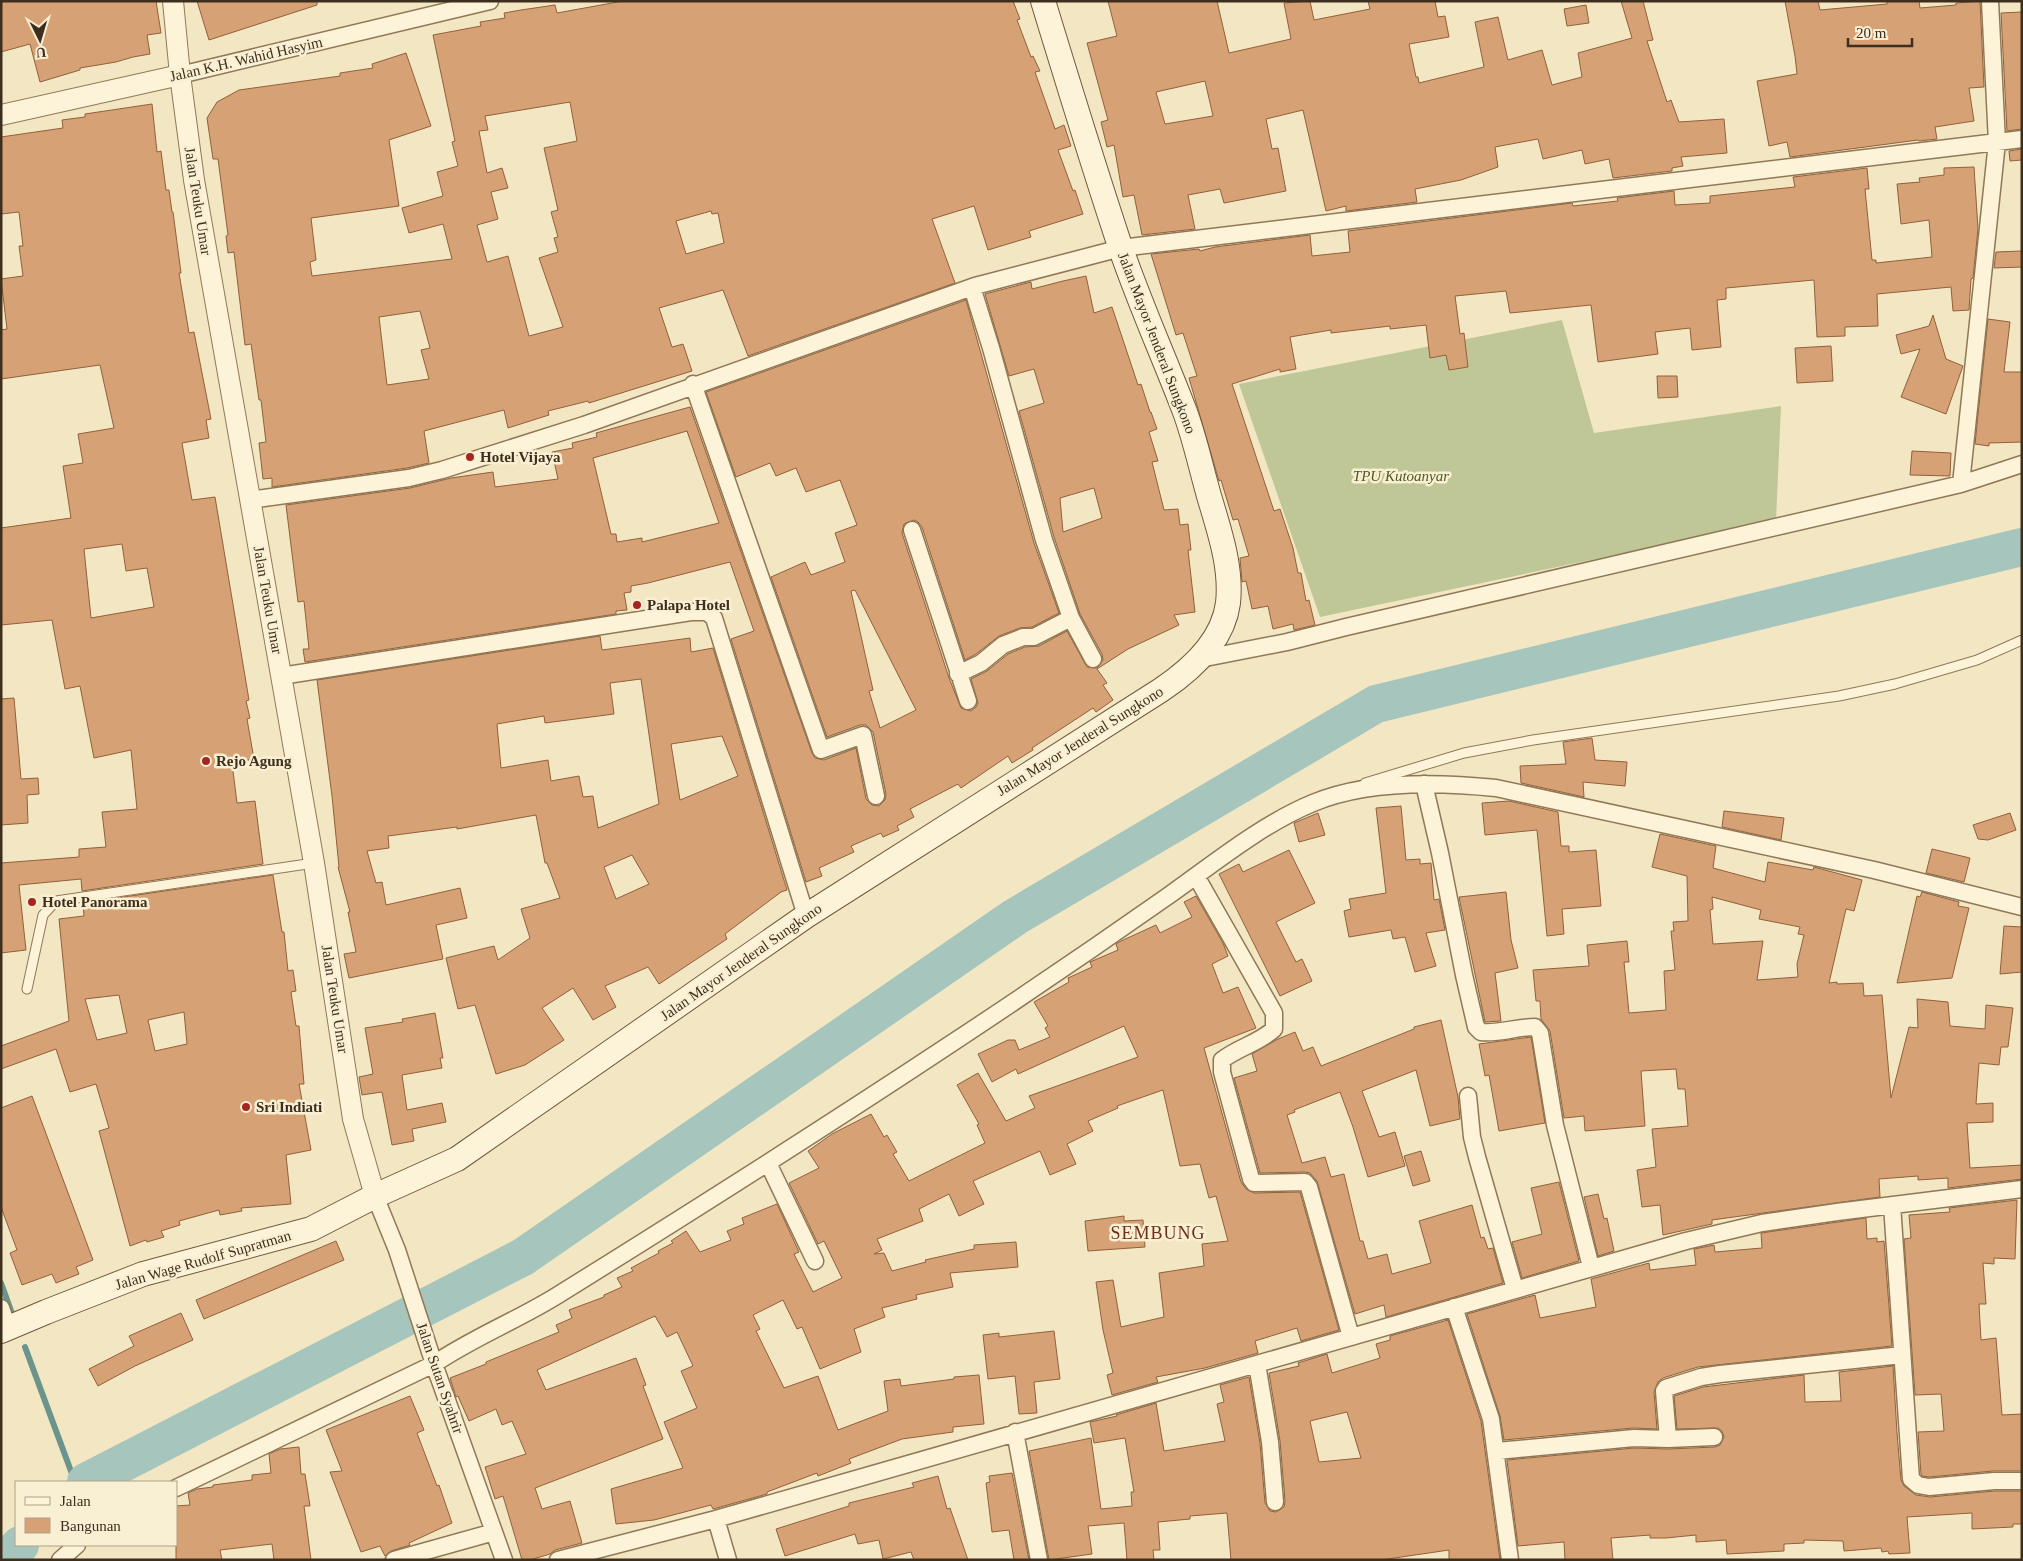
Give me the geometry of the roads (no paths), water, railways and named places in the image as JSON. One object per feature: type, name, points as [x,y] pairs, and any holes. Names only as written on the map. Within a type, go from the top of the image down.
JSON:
[{"type":"main road","name":"Jalan Mayor Jenderal Sungkono","points":[[375,1196],[457,1159],[806,916],[1161,690],[1200,659],[1224,621],[1228,596],[1227,567],[1186,414],[1121,248],[1043,1]]},
{"type":"main road","name":"Jalan Wage Rudolf Supratman","points":[[3,1322],[143,1274],[311,1229],[375,1196]]},
{"type":"street","name":"Jalan Teuku Umar","points":[[173,1],[180,75],[194,180],[314,863],[353,1119],[375,1196]]},
{"type":"street","name":"Jalan K.H. Wahid Hasyim","points":[[10,113],[180,75],[490,1]]},
{"type":"street","points":[[1961,484],[1996,142],[1990,1]]},
{"type":"street","points":[[249,500],[422,476],[584,425],[693,384],[972,287],[1121,248],[2022,139]]},
{"type":"street","points":[[972,287],[991,348],[1044,540],[1071,618],[1093,659]]},
{"type":"street","points":[[693,384],[821,750],[863,735],[876,796]]},
{"type":"street","points":[[1200,659],[1287,642],[1961,484],[2022,464]]},
{"type":"street","points":[[912,530],[968,701]]},
{"type":"street","points":[[282,676],[692,612],[707,612],[714,618],[806,916]]},
{"type":"street","points":[[958,674],[980,663],[1003,645],[1023,636],[1034,637],[1071,618]]},
{"type":"street","points":[[1424,784],[1476,1027],[1481,1032],[1492,1033],[1528,1027],[1535,1027],[1540,1032],[1555,1125],[1591,1267]]},
{"type":"street","points":[[178,1487],[551,1299],[768,1163],[1045,982],[1254,836],[1297,809],[1338,793],[1424,784],[1460,784],[1496,788],[1874,870],[2022,907]]},
{"type":"street","points":[[1196,876],[1274,1013],[1274,1030],[1270,1034],[1234,1051],[1222,1060],[1222,1072],[1251,1179],[1254,1183],[1263,1184],[1304,1182],[1309,1187],[1351,1337]]},
{"type":"street","points":[[1468,1096],[1472,1137],[1514,1289]]},
{"type":"street","points":[[768,1163],[816,1262]]},
{"type":"street","points":[[558,1560],[716,1519],[1686,1241],[1762,1223],[2022,1189]]},
{"type":"street","name":"Jalan Sutan Syahrir","points":[[375,1196],[403,1268],[433,1360],[504,1560]]},
{"type":"street","points":[[1892,1205],[1912,1479],[1918,1485],[1929,1487],[1994,1481],[2022,1481]]},
{"type":"street","points":[[1454,1307],[1487,1406],[1497,1451],[1510,1560]]},
{"type":"street","points":[[1668,1439],[1664,1391],[1666,1388],[1701,1377],[1720,1374],[1902,1355]]},
{"type":"street","points":[[1257,1364],[1270,1442],[1275,1502]]},
{"type":"street","points":[[1015,1432],[1039,1560]]},
{"type":"street","points":[[1497,1451],[1634,1438],[1714,1437]]},
{"type":"street","points":[[716,1519],[728,1560]]},
{"type":"street","points":[[394,1560],[494,1532]]},
{"type":"street","points":[[60,1560],[76,1546]]},
{"type":"lane","points":[[1338,793],[1377,778],[1464,753],[1533,740],[1839,696],[1895,684],[1977,660],[2022,640]]},
{"type":"lane","points":[[28,989],[43,915],[56,901],[314,863]]},
{"type":"waterway","points":[[88,1481],[523,1257],[1015,917],[1376,704],[2022,547]]},
{"type":"waterway","points":[[1,1283],[14,1319]]},
{"type":"waterway","points":[[25,1347],[75,1481]]},
{"type":"waterway","points":[[6,1560],[19,1546]]},
{"type":"place","name":"Hotel Vijaya","points":[[470,457]]},
{"type":"place","name":"Palapa Hotel","points":[[637,605]]},
{"type":"place","name":"Rejo Agung","points":[[206,761]]},
{"type":"place","name":"Hotel Panorama","points":[[32,902]]},
{"type":"place","name":"Sri Indiati","points":[[246,1107]]},
{"type":"district","name":"SEMBUNG","points":[[1158,1233]]},
{"type":"park label","name":"TPU Kutoanyar","points":[[1401,476]]}]
